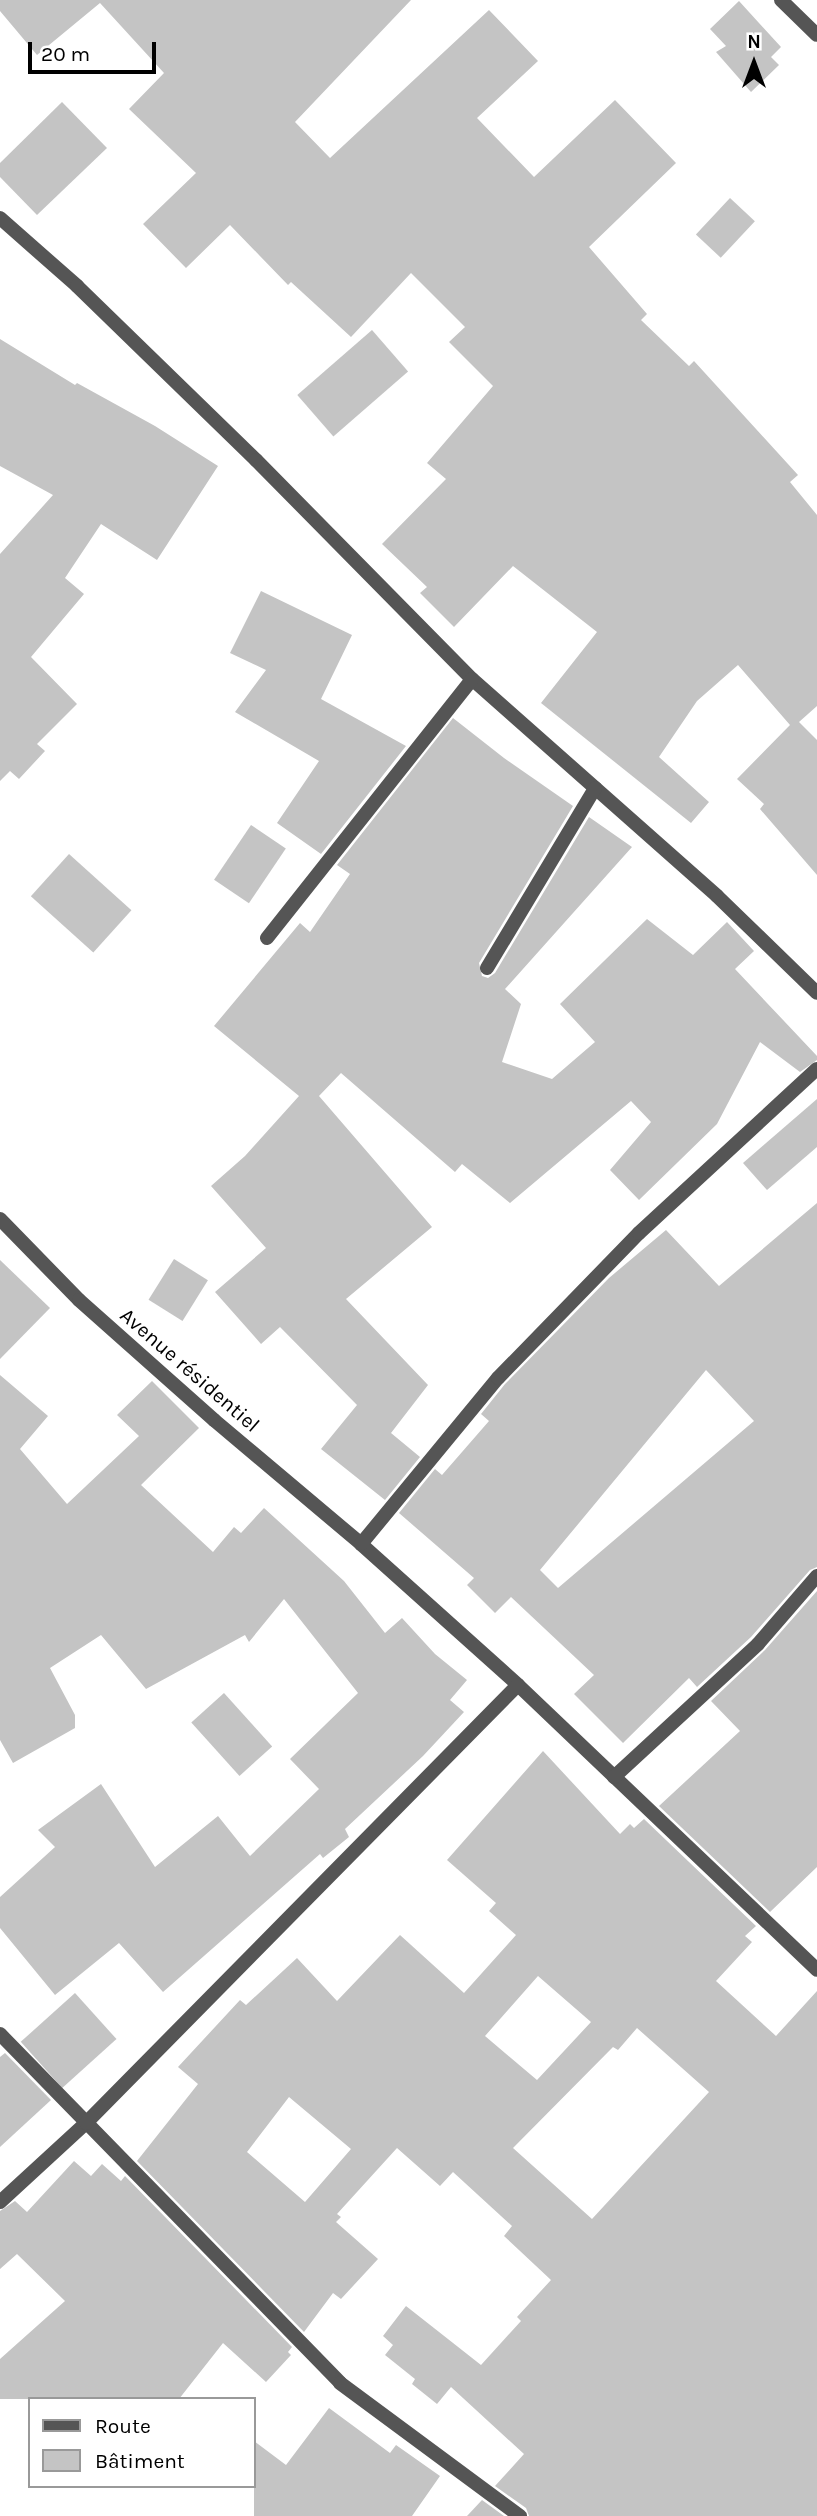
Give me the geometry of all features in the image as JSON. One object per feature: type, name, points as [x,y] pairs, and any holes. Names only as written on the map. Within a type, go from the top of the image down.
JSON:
[{"type":"street","points":[[781,0],[817,35]]},
{"type":"street","points":[[0,218],[77,286],[256,460],[472,679],[717,896],[817,993]]},
{"type":"street","points":[[267,938],[472,679]]},
{"type":"street","points":[[487,968],[596,788]]},
{"type":"street","points":[[361,1544],[498,1378],[639,1234],[817,1069]]},
{"type":"street","name":"Avenue résidentiel","points":[[0,1219],[79,1300],[214,1420],[361,1544],[518,1685],[817,1970]]},
{"type":"street","points":[[614,1777],[758,1644],[817,1576]]},
{"type":"street","points":[[0,2202],[86,2123],[518,1685]]},
{"type":"street","points":[[0,2034],[340,2383],[520,2516]]},
{"type":"building","points":[[0,0],[411,0],[295,122],[330,158],[489,10],[538,61],[477,118],[534,177],[615,100],[676,163],[589,247],[647,314],[641,320],[689,366],[694,361],[798,475],[790,482],[817,515],[817,706],[799,722],[817,740],[817,875],[760,809],[764,804],[737,779],[790,725],[738,665],[697,701],[659,757],[709,802],[691,823],[541,703],[597,632],[513,566],[454,627],[420,593],[427,587],[382,544],[446,479],[427,463],[493,386],[449,342],[465,327],[411,273],[351,337],[291,282],[288,285],[230,225],[186,268],[143,224],[196,173],[129,109],[164,73],[100,3],[37,55],[0,11]]},
{"type":"building","points":[[739,1],[781,47],[771,57],[779,65],[751,92],[716,52],[726,46],[710,29]]},
{"type":"building","points":[[62,102],[107,148],[37,215],[0,177],[0,163]]},
{"type":"building","points":[[730,198],[755,221],[721,258],[696,235]]},
{"type":"building","points":[[372,330],[408,372],[333,436],[297,395]]},
{"type":"building","points":[[0,339],[75,385],[77,383],[155,426],[218,466],[157,560],[101,524],[65,578],[84,594],[31,657],[77,704],[37,744],[45,751],[19,779],[10,771],[0,781],[0,554],[53,495],[0,466]]},
{"type":"building","points":[[261,591],[352,635],[321,699],[406,746],[321,854],[277,823],[319,761],[235,712],[266,670],[230,653]]},
{"type":"building","points":[[453,718],[573,806],[479,963],[482,976],[488,978],[495,973],[589,817],[632,847],[505,989],[521,1004],[502,1062],[552,1079],[595,1042],[560,1004],[647,919],[693,955],[727,922],[754,951],[735,969],[817,1056],[817,1060],[800,1072],[760,1042],[717,1124],[639,1200],[610,1170],[651,1122],[631,1101],[510,1203],[462,1164],[455,1172],[341,1073],[319,1096],[432,1227],[346,1299],[428,1385],[391,1433],[420,1457],[385,1500],[321,1449],[357,1405],[280,1327],[261,1344],[215,1292],[266,1248],[211,1186],[245,1156],[299,1096],[214,1026],[300,923],[310,932],[350,874],[337,865]]},
{"type":"building","points":[[251,825],[286,848],[249,903],[214,880]]},
{"type":"building","points":[[69,854],[131,910],[93,953],[31,896]]},
{"type":"building","points":[[817,1099],[817,1147],[767,1190],[743,1163]]},
{"type":"building","points":[[817,1203],[817,1567],[810,1570],[751,1637],[697,1687],[689,1678],[623,1743],[574,1694],[594,1675],[511,1597],[495,1613],[467,1585],[474,1578],[399,1513],[435,1469],[442,1475],[489,1421],[481,1414],[505,1384],[609,1278],[666,1230],[719,1286]],"holes":[[[706,1370],[754,1421],[558,1588],[540,1570]]]},
{"type":"building","points":[[174,1259],[208,1280],[182,1321],[149,1300]]},
{"type":"building","points":[[0,1260],[50,1308],[0,1359]]},
{"type":"building","points":[[0,1375],[48,1416],[20,1449],[67,1504],[139,1436],[117,1415],[152,1381],[199,1428],[141,1485],[213,1552],[234,1527],[241,1533],[264,1508],[344,1581],[385,1633],[402,1618],[435,1654],[467,1680],[450,1700],[464,1712],[423,1756],[345,1829],[349,1837],[323,1858],[320,1854],[163,1992],[119,1943],[55,1995],[0,1928],[0,1897],[55,1847],[38,1830],[101,1784],[155,1867],[218,1816],[250,1856],[319,1789],[290,1759],[358,1693],[284,1599],[249,1642],[245,1635],[146,1689],[101,1635],[50,1668],[75,1715],[75,1728],[13,1763],[0,1740]]},
{"type":"building","points":[[817,1591],[817,1867],[770,1912],[659,1806],[740,1731],[711,1701],[765,1650]]},
{"type":"building","points":[[224,1693],[272,1747],[239,1776],[191,1722]]},
{"type":"building","points":[[543,1751],[620,1834],[630,1824],[634,1828],[644,1819],[756,1926],[745,1936],[752,1942],[716,1981],[776,2036],[817,1991],[817,2516],[529,2516],[526,2508],[495,2486],[524,2454],[451,2387],[437,2404],[412,2384],[415,2379],[385,2355],[393,2345],[383,2336],[406,2306],[481,2365],[521,2321],[517,2317],[551,2280],[504,2236],[512,2226],[453,2172],[440,2186],[397,2148],[337,2214],[341,2217],[336,2222],[378,2259],[341,2299],[333,2293],[304,2332],[137,2161],[198,2084],[178,2067],[240,2000],[246,2005],[297,1958],[337,2001],[400,1935],[464,1993],[516,1935],[489,1911],[496,1903],[447,1860]],"holes":[[[538,1976],[591,2022],[537,2080],[485,2036]],[[637,2028],[709,2092],[592,2219],[513,2148],[613,2047],[618,2050]],[[289,2097],[351,2149],[305,2202],[247,2152]]]},
{"type":"building","points":[[75,1993],[116,2039],[62,2088],[21,2042]]},
{"type":"building","points":[[5,2053],[51,2100],[0,2147],[0,2057]]},
{"type":"building","points":[[74,2161],[91,2176],[102,2164],[121,2181],[125,2176],[292,2347],[288,2352],[291,2355],[266,2382],[223,2343],[181,2397],[0,2399],[0,2359],[65,2301],[17,2254],[0,2269],[0,2211],[15,2201],[27,2212]]},
{"type":"building","points":[[329,2408],[390,2453],[396,2445],[440,2476],[412,2516],[254,2516],[256,2442],[286,2465]]},
{"type":"building","points":[[482,2500],[504,2516],[467,2516]]}]
